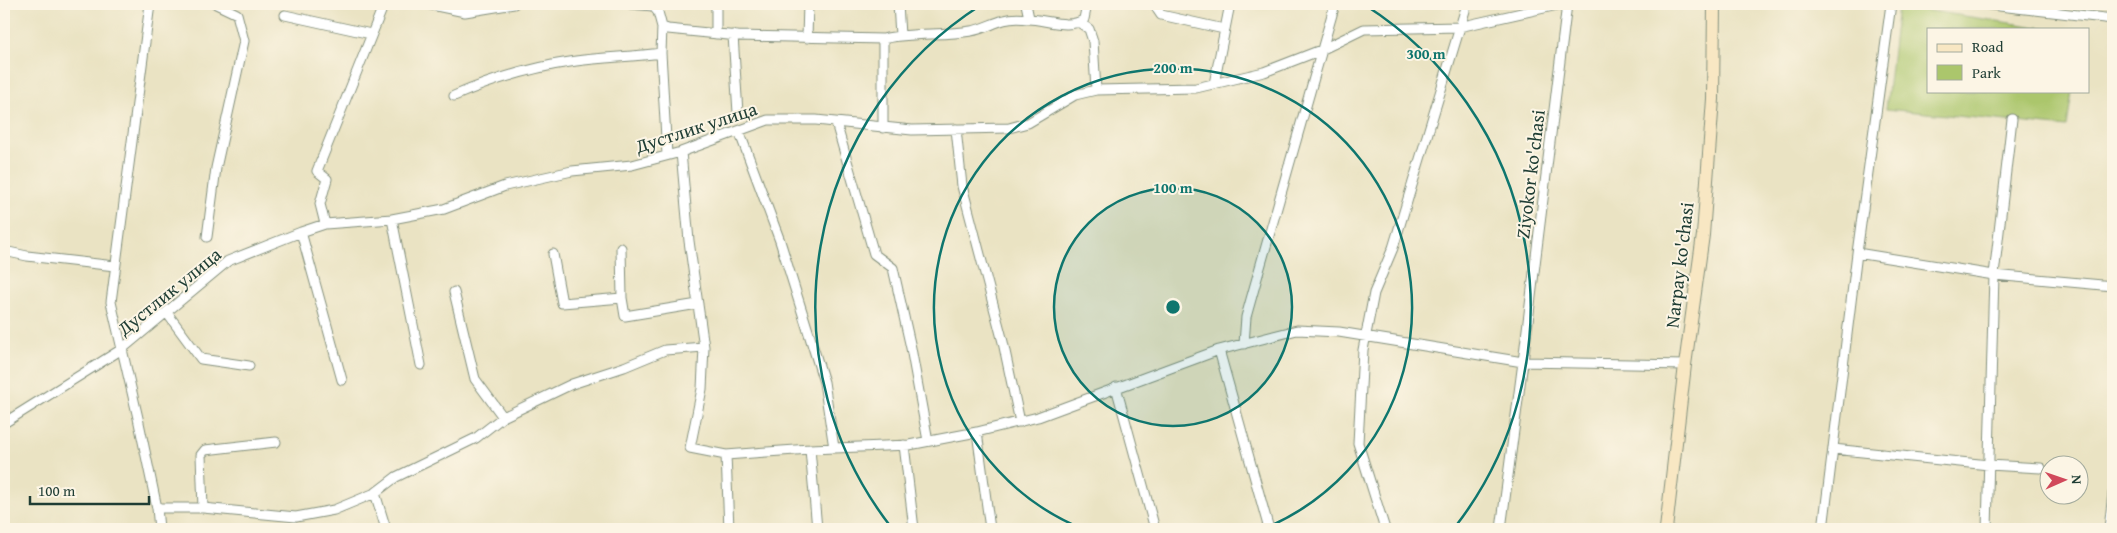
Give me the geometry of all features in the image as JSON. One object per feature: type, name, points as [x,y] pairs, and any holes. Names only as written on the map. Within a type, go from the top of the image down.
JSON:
[{"type":"main road","name":"Narpay ko'chasi","points":[[1666,529],[1685,365],[1703,235],[1713,99],[1714,4]]},
{"type":"street","points":[[150,4],[111,302],[157,508],[159,529]]},
{"type":"street","points":[[207,237],[216,168],[244,41],[237,14],[216,4]]},
{"type":"street","points":[[325,224],[320,204],[327,178],[317,171],[384,4]]},
{"type":"street","points":[[427,4],[465,12],[514,4]]},
{"type":"street","points":[[630,4],[653,6],[658,12],[662,27],[661,53],[667,155]]},
{"type":"street","points":[[716,4],[716,34]]},
{"type":"street","points":[[808,4],[808,38]]},
{"type":"street","points":[[898,4],[900,35]]},
{"type":"street","points":[[1026,4],[1029,18]]},
{"type":"street","points":[[1080,23],[1084,19],[1087,4]]},
{"type":"street","points":[[1158,4],[1157,9],[1161,15],[1224,29]]},
{"type":"street","points":[[1214,84],[1230,4]]},
{"type":"street","points":[[1244,344],[1246,318],[1254,285],[1335,4]]},
{"type":"street","points":[[1385,529],[1358,443],[1366,338],[1374,293],[1393,248],[1421,162],[1467,4]]},
{"type":"street","name":"Дустлик улица","points":[[4,423],[122,349],[228,261],[325,224],[392,219],[444,209],[505,186],[572,171],[632,165],[681,152],[768,120],[816,120],[912,130],[1009,128],[1028,123],[1075,95],[1096,90],[1196,88],[1264,72],[1321,50],[1364,29],[1460,27],[1562,4]]},
{"type":"street","name":"Ziyokor ko'chasi","points":[[1500,529],[1525,348],[1567,4]]},
{"type":"street","points":[[1823,529],[1857,253],[1892,4]]},
{"type":"street","points":[[1982,4],[2113,19]]},
{"type":"street","points":[[285,15],[371,34]]},
{"type":"street","points":[[662,27],[733,35],[883,39],[900,35],[946,35],[975,30],[1006,19],[1029,18],[1071,24],[1080,23],[1089,29],[1093,41],[1096,90]]},
{"type":"street","points":[[733,35],[738,113]]},
{"type":"street","points":[[883,39],[883,128]]},
{"type":"street","points":[[454,96],[474,87],[535,68],[578,60],[634,57],[661,53]]},
{"type":"street","points":[[1987,529],[1994,275],[2012,119]]},
{"type":"street","points":[[836,123],[874,254],[893,268],[911,348],[928,441]]},
{"type":"street","points":[[956,129],[962,186],[1003,342],[1020,422]]},
{"type":"street","points":[[740,131],[780,241],[824,382],[834,448]]},
{"type":"street","points":[[681,152],[704,347],[702,389],[690,448],[726,455],[904,445],[977,432],[1020,422],[1219,350],[1296,330],[1338,332],[1523,362],[1685,365]]},
{"type":"street","points":[[392,219],[421,365]]},
{"type":"street","points":[[301,232],[342,380]]},
{"type":"street","points":[[621,248],[622,298],[626,316],[698,304]]},
{"type":"street","points":[[4,251],[27,256],[115,266]]},
{"type":"street","points":[[1857,253],[1994,275],[2113,286]]},
{"type":"street","points":[[553,254],[562,302],[622,298]]},
{"type":"street","points":[[454,292],[476,379],[503,417]]},
{"type":"street","points":[[167,313],[201,359],[249,366]]},
{"type":"street","points":[[157,508],[203,508],[296,517],[334,510],[375,493],[396,477],[476,438],[503,417],[572,384],[665,350],[704,347]]},
{"type":"street","points":[[1219,350],[1268,529]]},
{"type":"street","points":[[1116,388],[1154,529]]},
{"type":"street","points":[[977,432],[990,529]]},
{"type":"street","points":[[203,508],[201,455],[205,450],[276,442]]},
{"type":"street","points":[[904,445],[914,529]]},
{"type":"street","points":[[810,449],[817,529]]},
{"type":"street","points":[[1834,449],[1990,465],[2040,468]]},
{"type":"street","points":[[726,455],[729,529]]},
{"type":"street","points":[[375,493],[386,529]]},
{"type":"street","points":[[2108,529],[2113,493]]},
{"type":"green space","points":[[1898,6],[2043,28],[1927,28],[1927,92],[2072,92],[2067,127],[1886,109]]}]
